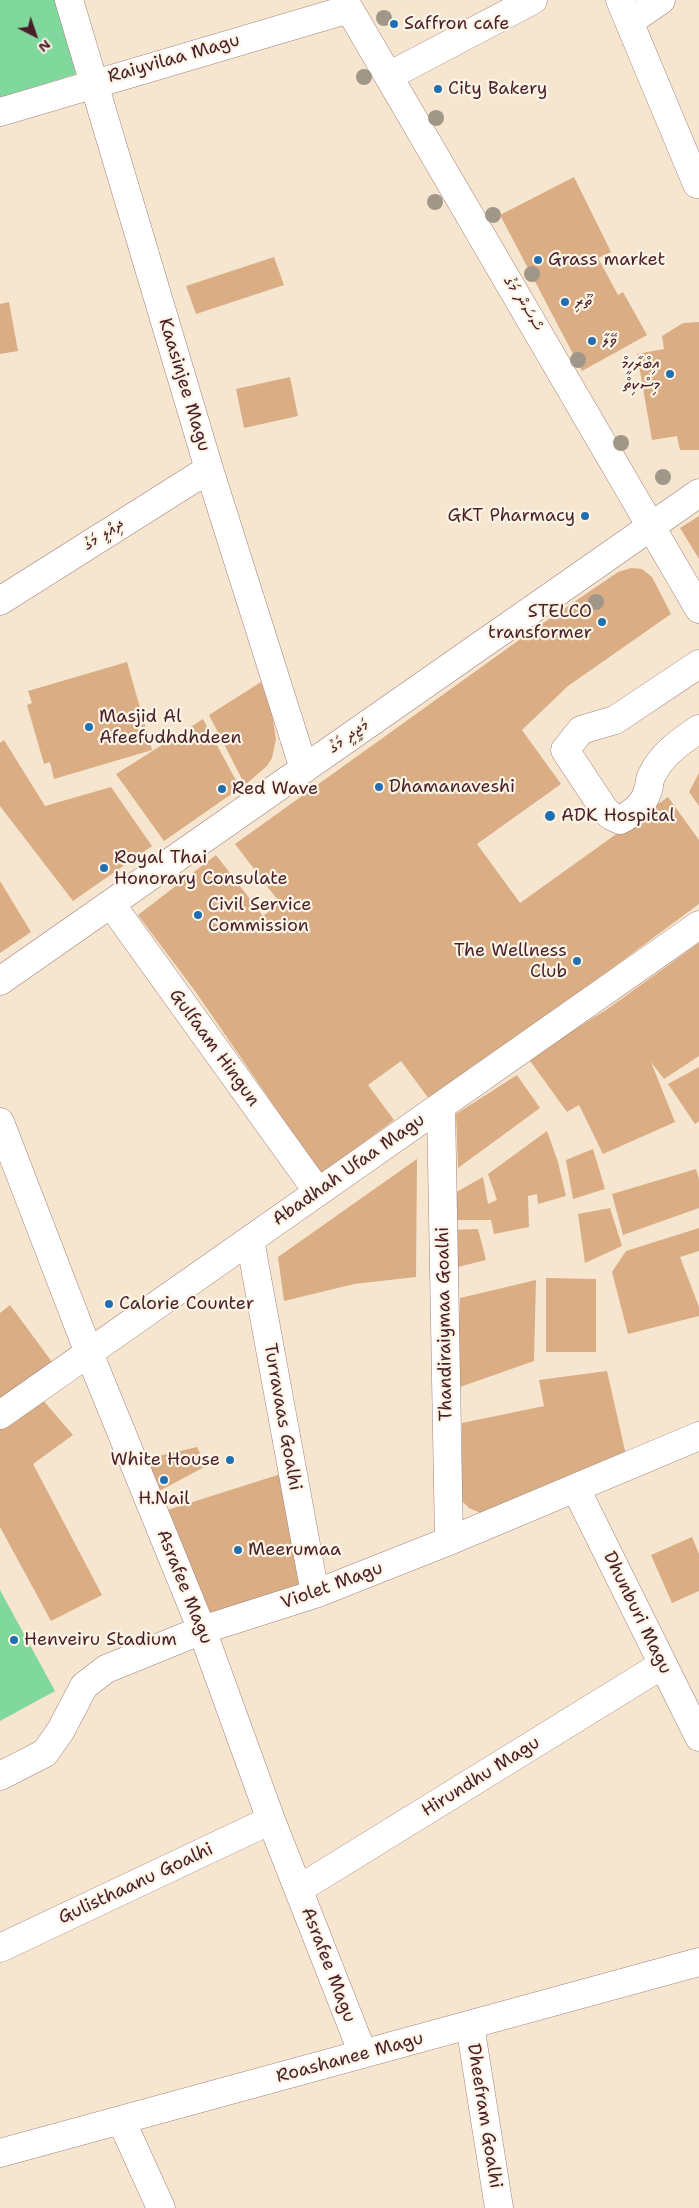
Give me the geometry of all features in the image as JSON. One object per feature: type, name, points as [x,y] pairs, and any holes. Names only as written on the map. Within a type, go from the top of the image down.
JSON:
[{"type":"street","name":"Kaasinjee Magu","points":[[70,0],[209,469],[304,769]]},
{"type":"street","points":[[389,76],[532,0]]},
{"type":"street","points":[[661,0],[624,11],[697,184],[699,183]]},
{"type":"street","name":"Raiyvilaa Magu","points":[[0,112],[346,4]]},
{"type":"street","name":"ސޯސަން މަގު","points":[[346,4],[699,609]]},
{"type":"street","name":"ދިއްލީ މަގު","points":[[0,601],[209,469]]},
{"type":"street","name":"މަޖީދީ މަގު","points":[[0,981],[699,493]]},
{"type":"street","points":[[699,664],[615,720],[580,730],[565,750],[601,804],[611,816],[620,820],[630,815],[642,804],[648,790],[651,775],[673,747],[699,729]]},
{"type":"street","name":"Gulfaam Hingun","points":[[111,904],[318,1192]]},
{"type":"street","name":"Abadhah Ufaa Magu","points":[[0,1415],[699,925]]},
{"type":"street","name":"Thandiraiymaa Goalhi","points":[[440,1106],[449,1541]]},
{"type":"street","name":"Asrafee Magu","points":[[0,1122],[89,1353],[202,1630],[271,1820],[363,2054]]},
{"type":"street","name":"Turravaas Goalhi","points":[[250,1240],[315,1594]]},
{"type":"street","name":"Violet Magu","points":[[0,1776],[45,1753],[61,1730],[84,1686],[106,1669],[202,1630],[315,1594],[576,1489],[699,1436]]},
{"type":"street","name":"Dhunburi Magu","points":[[576,1489],[699,1737]]},
{"type":"street","name":"Hirundhu Magu","points":[[299,1889],[662,1665]]},
{"type":"street","name":"Gulisthaanu Goalhi","points":[[0,1948],[271,1820]]},
{"type":"street","name":"Roashanee Magu","points":[[0,2153],[470,2025],[698,1968]]},
{"type":"street","name":"Dheefram Goalhi","points":[[470,2025],[499,2208]]},
{"type":"street","points":[[121,2120],[161,2208]]},
{"type":"green space","points":[[0,0],[55,0],[76,74],[0,98]]},
{"type":"green space","name":"Henveiru Stadium","points":[[0,1590],[55,1691],[0,1721]]},
{"type":"building","points":[[574,177],[611,252],[598,258],[618,295],[623,292],[647,335],[582,371],[500,215]]},
{"type":"building","points":[[274,257],[284,285],[196,314],[186,286]]},
{"type":"building","points":[[9,302],[18,351],[0,354],[0,304]]},
{"type":"building","name":"އިބްރާހީމް މިސްކިތް","points":[[699,322],[699,450],[680,450],[677,436],[652,440],[637,354],[664,349],[662,336],[683,323]]},
{"type":"building","points":[[290,377],[298,416],[244,428],[236,389]]},
{"type":"building","points":[[699,516],[699,559],[680,528]]},
{"type":"building","name":"ADK Hospital","points":[[631,568],[642,569],[652,577],[671,614],[568,686],[522,730],[561,784],[477,844],[520,903],[668,797],[699,840],[699,904],[561,1006],[429,1099],[401,1061],[368,1085],[394,1120],[321,1174],[195,991],[138,915],[216,855],[263,916],[280,903],[235,844],[533,630],[618,572]]},
{"type":"building","name":"Masjid Al Afeefudhdhdeen","points":[[127,662],[152,750],[54,779],[50,762],[44,764],[27,705],[32,703],[28,691]]},
{"type":"building","points":[[261,682],[272,714],[276,739],[272,758],[267,766],[245,785],[209,715]]},
{"type":"building","points":[[203,719],[240,788],[164,841],[116,774]]},
{"type":"building","points":[[4,740],[45,806],[111,787],[152,846],[73,901],[0,806],[0,743]]},
{"type":"building","points":[[699,773],[699,806],[689,792]]},
{"type":"building","points":[[0,881],[31,932],[0,953]]},
{"type":"building","points":[[699,943],[699,1056],[664,1079],[651,1062],[675,1122],[603,1154],[579,1105],[567,1112],[528,1058],[606,1010]]},
{"type":"building","points":[[699,1067],[699,1121],[695,1124],[668,1084]]},
{"type":"building","points":[[517,1075],[540,1108],[458,1168],[456,1114]]},
{"type":"building","points":[[547,1131],[558,1162],[566,1196],[538,1204],[537,1194],[528,1196],[529,1227],[494,1234],[491,1220],[451,1220],[453,1194],[483,1177],[488,1204],[497,1200],[488,1174]]},
{"type":"building","points":[[593,1149],[605,1189],[573,1199],[566,1160]]},
{"type":"building","points":[[417,1159],[416,1277],[354,1284],[284,1301],[278,1257]]},
{"type":"building","points":[[696,1169],[699,1179],[699,1208],[623,1235],[612,1194]]},
{"type":"building","points":[[610,1208],[622,1246],[585,1263],[578,1214]]},
{"type":"building","points":[[699,1228],[699,1251],[680,1257],[699,1307],[699,1316],[628,1334],[612,1272],[626,1251]]},
{"type":"building","points":[[478,1229],[486,1260],[450,1269],[453,1230]]},
{"type":"building","points":[[546,1278],[596,1279],[596,1352],[546,1352]]},
{"type":"building","points":[[536,1280],[534,1361],[457,1388],[460,1298]]},
{"type":"building","points":[[10,1305],[52,1362],[0,1399],[0,1313]]},
{"type":"building","points":[[607,1371],[626,1455],[483,1514],[469,1508],[462,1501],[462,1423],[544,1406],[539,1380]]},
{"type":"building","points":[[42,1399],[73,1435],[33,1464],[102,1595],[51,1621],[0,1527],[0,1428]]},
{"type":"building","name":"H.Nail","points":[[197,1447],[206,1466],[154,1494],[142,1460]]},
{"type":"building","name":"Meerumaa","points":[[284,1473],[306,1589],[206,1620],[161,1512]]},
{"type":"building","points":[[692,1537],[699,1554],[699,1591],[672,1603],[651,1555]]},
{"type":"place","name":"Saffron cafe","points":[[394,24]]},
{"type":"place","name":"City Bakery","points":[[438,89]]},
{"type":"place","name":"Grass market","points":[[538,260]]},
{"type":"place","name":"ތޫރި","points":[[565,302]]},
{"type":"place","name":"ވޭލާ","points":[[592,341]]},
{"type":"place","name":"އިބްރާހީމް މިސްކިތް","points":[[670,374]]},
{"type":"place","name":"GKT Pharmacy","points":[[585,516]]},
{"type":"place","name":"STELCO transformer","points":[[602,622]]},
{"type":"place","name":"Masjid Al Afeefudhdhdeen","points":[[89,727]]},
{"type":"place","name":"Dhamanaveshi","points":[[379,787]]},
{"type":"place","name":"Red Wave","points":[[222,789]]},
{"type":"place","name":"ADK Hospital","points":[[550,816]]},
{"type":"place","name":"Royal Thai Honorary Consulate","points":[[104,868]]},
{"type":"place","name":"Civil Service Commission","points":[[198,915]]},
{"type":"place","name":"The Wellness Club","points":[[577,961]]},
{"type":"place","name":"Calorie Counter","points":[[109,1304]]},
{"type":"place","name":"White House","points":[[230,1460]]},
{"type":"place","name":"H.Nail","points":[[164,1480]]},
{"type":"place","name":"Meerumaa","points":[[238,1550]]},
{"type":"place","name":"Henveiru Stadium","points":[[14,1640]]}]
